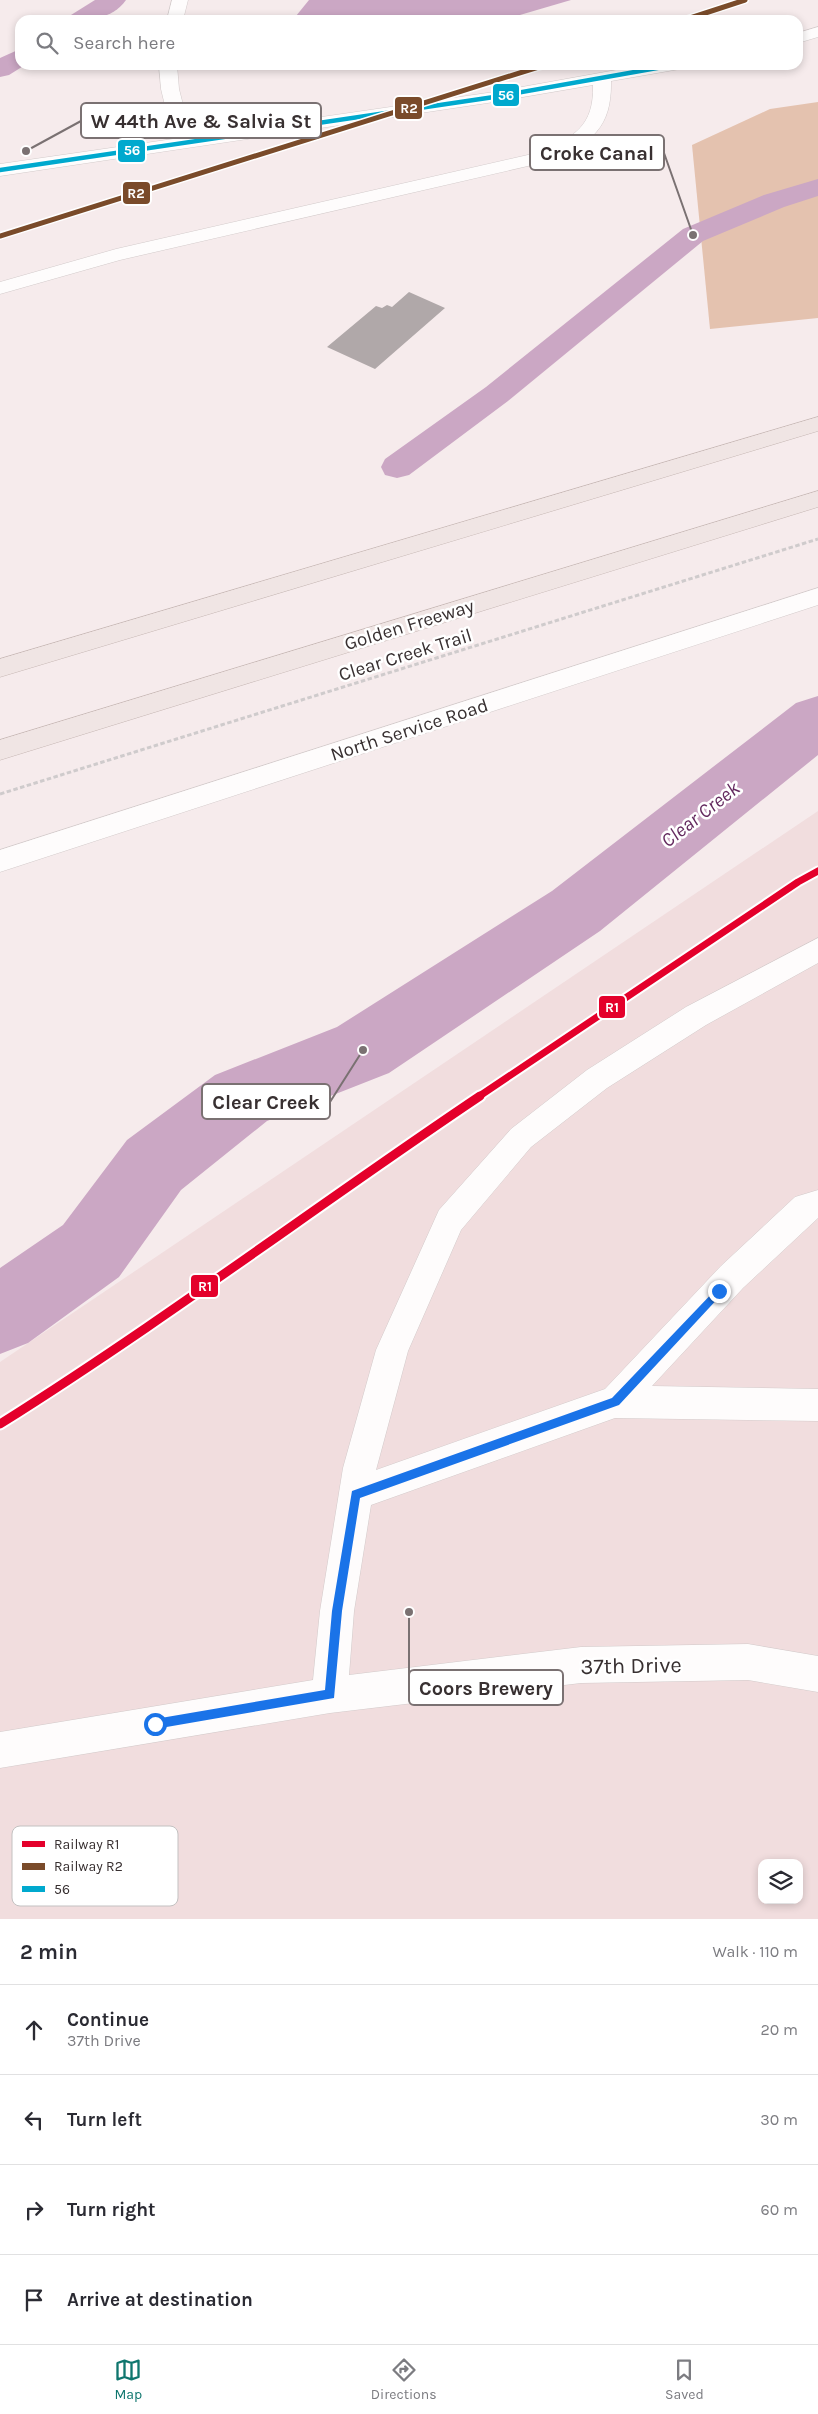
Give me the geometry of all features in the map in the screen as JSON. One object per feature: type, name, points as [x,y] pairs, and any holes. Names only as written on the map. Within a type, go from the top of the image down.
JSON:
[{"type":"highway","points":[[0,668],[818,424]]},
{"type":"highway","name":"Golden Freeway","points":[[0,750],[818,499]]},
{"type":"street","points":[[176,15],[180,0]]},
{"type":"street","points":[[803,36],[818,32]]},
{"type":"street","points":[[168,70],[170,89],[183,142]]},
{"type":"street","points":[[0,170],[646,70]]},
{"type":"street","points":[[0,288],[116,256],[547,156],[575,143],[594,126],[602,107],[602,78]]},
{"type":"street","name":"North Service Road","points":[[0,861],[818,596]]},
{"type":"street","points":[[330,1695],[337,1611],[360,1468],[392,1350],[450,1220],[521,1138],[597,1079],[696,1016],[818,950]]},
{"type":"street","points":[[616,1402],[732,1277],[806,1207],[818,1204]]},
{"type":"street","points":[[356,1494],[616,1402],[818,1405]]},
{"type":"street","name":"37th Drive","points":[[0,1750],[330,1695],[581,1665],[748,1662],[818,1674]]},
{"type":"path","name":"Clear Creek Trail","points":[[0,794],[818,539]]},
{"type":"shaded area","points":[[309,0],[571,0],[520,15],[297,15]]},
{"type":"shaded area","points":[[818,102],[818,318],[710,329],[692,145],[770,109]]},
{"type":"shaded area","points":[[818,811],[818,1919],[0,1919],[0,1362]]},
{"type":"building","points":[[409,292],[445,308],[375,369],[327,347],[376,306],[382,308],[387,305],[392,307]]},
{"type":"waterway","points":[[88,15],[113,0]]},
{"type":"waterway","points":[[0,69],[15,60]]},
{"type":"waterway","points":[[397,467],[497,394],[693,235],[774,201],[818,187]]},
{"type":"waterway","name":"Clear Creek","points":[[0,1315],[91,1251],[154,1165],[241,1098],[363,1050],[576,911],[818,720]]},
{"type":"rail line","name":"R2","points":[[699,15],[745,0]]},
{"type":"rail line","name":"R2","points":[[0,236],[529,70]]},
{"type":"rail line","name":"R1","points":[[0,1424],[87,1369],[361,1176],[798,882],[818,871]]},
{"type":"transit line","name":"56","points":[[0,170],[494,97],[646,70]]},
{"type":"place","name":"W 44th Ave & Salvia St","points":[[26,151]]},
{"type":"place","name":"Croke Canal","points":[[693,235]]},
{"type":"place","name":"Clear Creek","points":[[363,1050]]},
{"type":"place","name":"Coors Brewery","points":[[409,1612]]},
{"type":"route","points":[[155,1724],[330,1695],[337,1611],[356,1494],[616,1402],[719,1291]]}]
